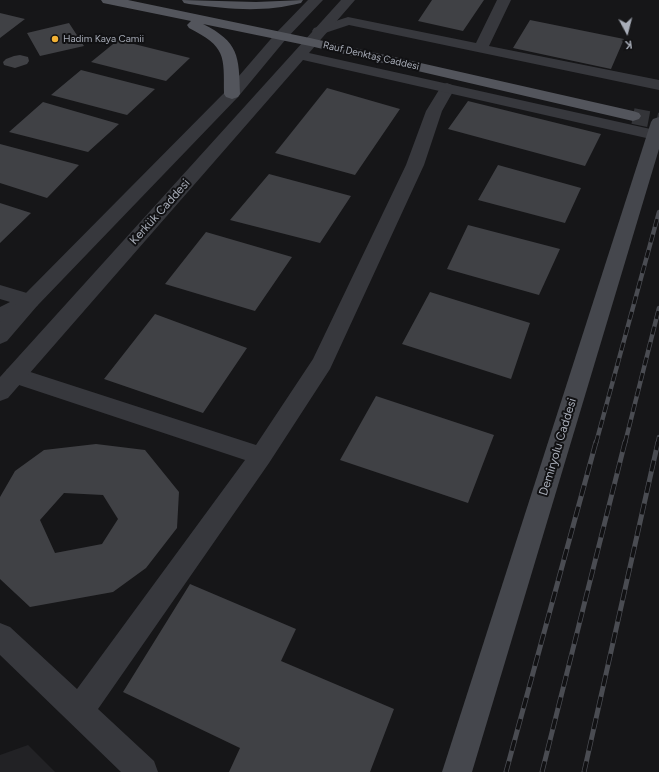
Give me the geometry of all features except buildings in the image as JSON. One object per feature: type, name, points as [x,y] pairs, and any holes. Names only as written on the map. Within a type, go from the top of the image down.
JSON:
[{"type":"main road","name":"Rauf Denktaş Caddesi","points":[[108,0],[281,36],[633,116]]},
{"type":"main road","name":"Rauf Denktaş Caddesi","points":[[174,0],[292,25],[310,43],[507,73]]},
{"type":"main road","points":[[189,0],[258,6],[281,4],[296,0]]},
{"type":"main road","points":[[155,11],[193,24],[223,42],[230,59],[232,94]]},
{"type":"main road","name":"Demiryolu Caddesi","points":[[457,772],[657,129]]},
{"type":"street","points":[[0,336],[30,301],[232,94],[281,36],[316,0]]},
{"type":"street","name":"Kerkük Caddesi","points":[[0,392],[348,0]]},
{"type":"street","points":[[480,49],[504,0]]},
{"type":"street","points":[[310,43],[348,21],[659,85]]},
{"type":"street","points":[[310,43],[447,88],[657,129]]},
{"type":"street","points":[[79,710],[261,456],[322,363],[415,165],[434,111],[447,88]]},
{"type":"street","points":[[0,292],[30,301]]},
{"type":"street","points":[[0,316],[30,301]]},
{"type":"street","points":[[15,375],[261,456]]},
{"type":"street","points":[[0,636],[143,772]]},
{"type":"shaded area","points":[[28,745],[55,772],[0,772],[0,755]]},
{"type":"tunnel","points":[[633,116],[659,121]]},
{"type":"railway","points":[[596,443],[659,212]]},
{"type":"railway","points":[[625,443],[659,308]]},
{"type":"railway","points":[[658,443],[659,437]]},
{"type":"railway","points":[[506,772],[596,442]]},
{"type":"railway","points":[[542,772],[625,442]]},
{"type":"railway","points":[[584,772],[658,442]]},
{"type":"place","name":"Hadim Kaya Camii","points":[[55,39]]}]
